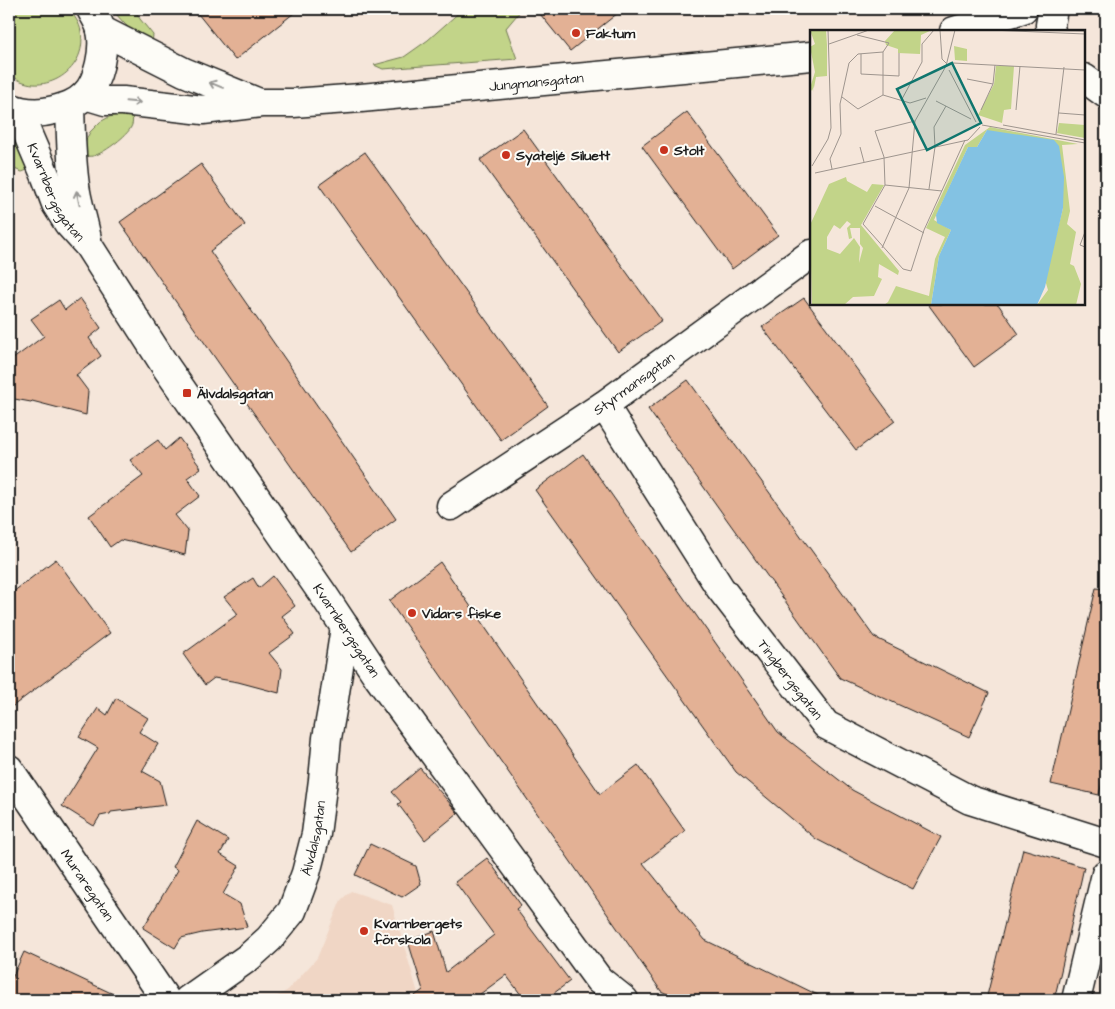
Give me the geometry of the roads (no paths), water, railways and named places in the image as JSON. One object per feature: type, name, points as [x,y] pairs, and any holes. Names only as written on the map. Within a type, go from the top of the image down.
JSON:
[{"type":"street","points":[[957,30],[1023,9]]},
{"type":"street","points":[[1051,30],[1053,9]]},
{"type":"street","points":[[11,108],[42,113],[78,100],[96,78],[101,62],[102,47],[96,19]]},
{"type":"street","name":"Jungmansgatan","points":[[96,19],[184,72],[261,103]]},
{"type":"street","name":"Jungmansgatan","points":[[78,100],[130,101],[203,110],[261,103],[293,103],[361,98],[810,56]]},
{"type":"street","points":[[1085,78],[1106,81]]},
{"type":"street","points":[[1085,79],[1106,94]]},
{"type":"street","name":"Kvarnbergsgatan","points":[[78,100],[74,172],[76,196],[83,218],[88,245]]},
{"type":"street","name":"Kvarnbergsgatan","points":[[11,108],[25,128],[56,204],[68,223],[88,245],[166,367],[378,677],[597,990],[624,1000]]},
{"type":"street","name":"Styrmansgatan","points":[[451,506],[604,405],[810,255]]},
{"type":"street","name":"Tingbergsgatan","points":[[604,405],[720,588],[826,725],[970,800],[1106,843]]},
{"type":"street","name":"Älvdalsgatan","points":[[188,1000],[249,956],[269,939],[292,910],[306,873],[316,834],[324,780],[327,738],[345,627]]},
{"type":"street","name":"Muraregatan","points":[[9,769],[166,1000]]},
{"type":"street","points":[[1076,1000],[1106,874]]},
{"type":"place","name":"Faktum","points":[[576,33]]},
{"type":"place","name":"Stolt","points":[[664,150]]},
{"type":"place","name":"Syateljé Siluett","points":[[506,155]]},
{"type":"place","name":"Älvdalsgatan","points":[[187,393]]},
{"type":"place","name":"Vidars fiske","points":[[412,613]]},
{"type":"place","name":"Kvarnbergets förskola","points":[[364,931]]}]
